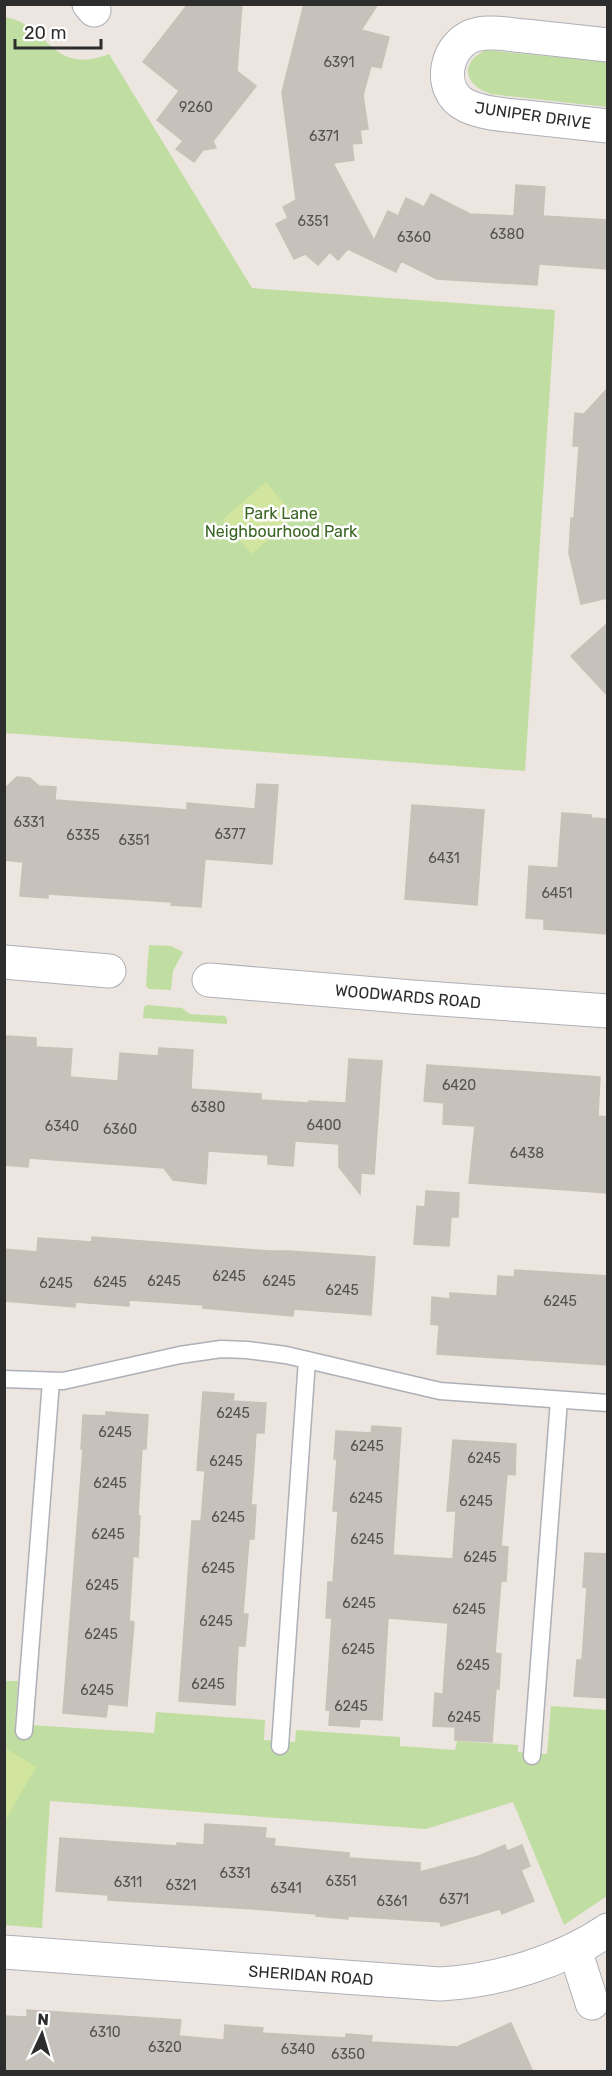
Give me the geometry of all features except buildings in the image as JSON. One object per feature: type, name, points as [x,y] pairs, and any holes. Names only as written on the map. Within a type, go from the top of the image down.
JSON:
[{"type":"street","name":"JUNIPER DRIVE","points":[[608,45],[502,34],[479,34],[470,36],[456,47],[451,56],[447,78],[449,89],[455,98],[475,109],[496,114],[608,126]]},
{"type":"street","points":[[4,962],[110,971]]},
{"type":"street","name":"WOODWARDS ROAD","points":[[209,980],[608,1011]]},
{"type":"street","name":"SHERIDAN ROAD","points":[[4,1952],[440,1984],[494,1976],[575,1950],[608,1930]]},
{"type":"street","points":[[575,1950],[592,2003]]},
{"type":"lane","points":[[4,1379],[51,1381],[74,1379],[180,1355],[221,1349],[247,1350],[306,1360],[440,1391],[608,1404]]},
{"type":"lane","points":[[280,1746],[306,1360]]},
{"type":"lane","points":[[24,1731],[51,1381]]},
{"type":"lane","points":[[532,1756],[559,1400]]},
{"type":"green space","name":"Park Lane Neighbourhood Park","points":[[4,17],[19,21],[62,54],[74,59],[89,59],[109,54],[252,288],[555,310],[525,771],[5,733]]},
{"type":"green space","points":[[486,50],[607,62],[607,107],[491,94],[482,90],[471,80],[468,68],[477,55]]},
{"type":"green space","points":[[266,482],[295,517],[252,554],[222,520]]},
{"type":"green space","points":[[149,945],[171,946],[183,952],[173,971],[171,990],[149,989],[146,986]]},
{"type":"green space","points":[[147,1005],[182,1008],[190,1014],[225,1016],[227,1024],[143,1018],[144,1007]]},
{"type":"green space","points":[[4,1681],[18,1681],[15,1724],[154,1733],[156,1712],[265,1720],[264,1740],[295,1742],[296,1730],[400,1737],[400,1746],[455,1750],[457,1741],[518,1745],[518,1752],[547,1754],[551,1706],[607,1710],[607,1896],[564,1925],[513,1802],[426,1829],[50,1801],[42,1928],[5,1925]]},
{"type":"green space","points":[[5,1748],[36,1767],[5,1821]]}]
